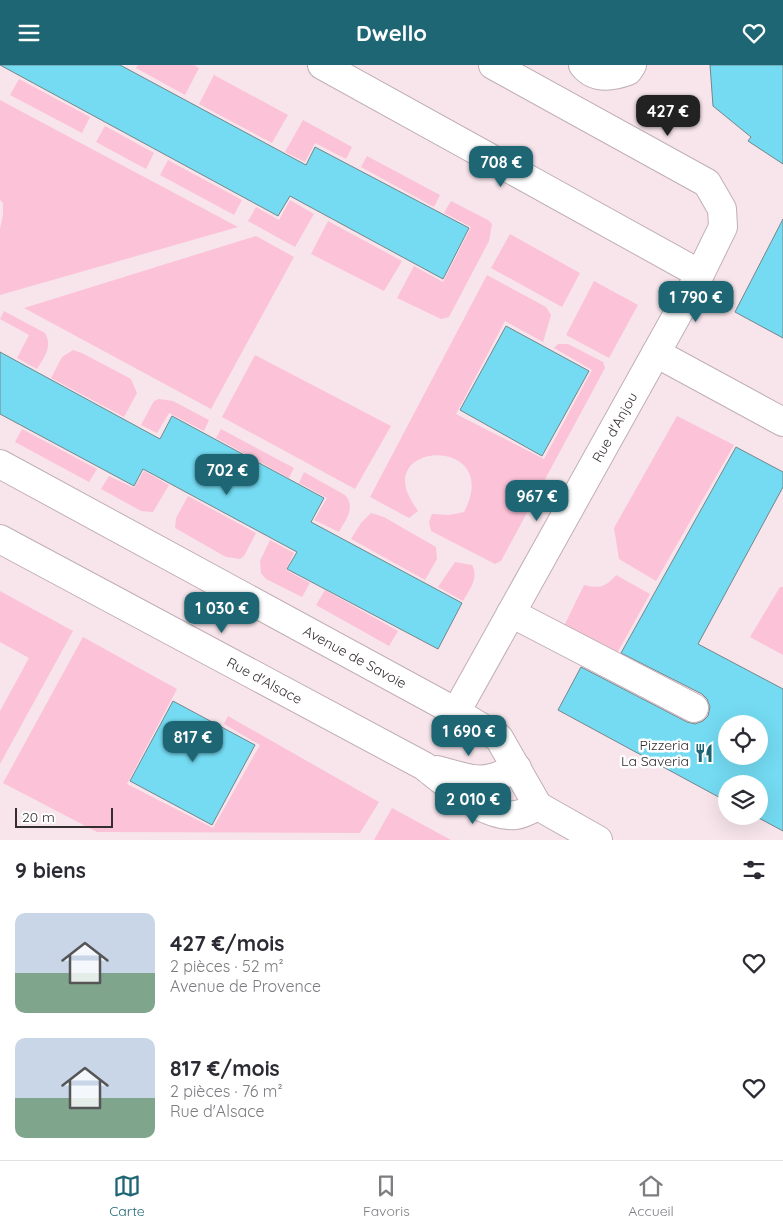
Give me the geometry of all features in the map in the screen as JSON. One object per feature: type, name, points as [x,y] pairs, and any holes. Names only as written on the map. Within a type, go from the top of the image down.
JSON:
[{"type":"street","points":[[322,65],[700,273]]},
{"type":"street","name":"Rue d'Anjou","points":[[456,712],[656,353],[723,227],[722,209],[707,183],[493,65]]},
{"type":"street","points":[[574,110],[588,70],[616,76],[628,71],[632,65]]},
{"type":"street","points":[[656,353],[783,422]]},
{"type":"street","name":"Avenue de Savoie","points":[[0,464],[456,712],[499,738],[538,807]]},
{"type":"street","name":"Rue d'Alsace","points":[[0,539],[424,766],[468,799],[498,813],[516,815],[538,807]]},
{"type":"street","points":[[512,613],[694,708]]},
{"type":"street","name":"Rue d'Alsace","points":[[424,766],[484,781],[496,779],[517,768]]},
{"type":"street","points":[[538,807],[565,832],[598,840]]},
{"type":"shaded area","points":[[138,65],[194,65],[199,68],[185,95],[136,68]]},
{"type":"shaded area","points":[[214,75],[288,115],[272,143],[199,104]]},
{"type":"shaded area","points":[[19,79],[90,117],[82,133],[10,95]]},
{"type":"shaded area","points":[[0,100],[238,227],[0,295],[0,229],[3,203],[0,200]]},
{"type":"shaded area","points":[[303,120],[352,147],[346,159],[315,143],[305,162],[285,152]]},
{"type":"shaded area","points":[[105,126],[154,153],[146,169],[96,142]]},
{"type":"shaded area","points":[[367,156],[440,195],[434,207],[361,167]]},
{"type":"shaded area","points":[[168,160],[242,200],[234,215],[160,175]]},
{"type":"shaded area","points":[[290,200],[314,214],[295,247],[248,221],[256,207],[279,220]]},
{"type":"shaded area","points":[[451,201],[488,220],[492,224],[489,241],[449,317],[441,319],[397,298],[414,266],[443,282],[471,227],[444,213]]},
{"type":"shaded area","points":[[328,221],[402,261],[384,291],[311,254]]},
{"type":"shaded area","points":[[510,234],[580,273],[562,307],[491,268]]},
{"type":"shaded area","points":[[256,236],[294,257],[211,409],[24,308]]},
{"type":"shaded area","points":[[487,275],[546,307],[551,315],[543,342],[505,321],[456,414],[544,459],[592,370],[554,348],[558,344],[568,344],[603,362],[605,368],[501,561],[495,564],[431,531],[429,522],[432,514],[450,515],[464,512],[471,491],[470,474],[461,463],[449,457],[434,455],[421,459],[410,467],[405,479],[406,487],[418,511],[409,518],[370,497]]},
{"type":"shaded area","points":[[594,281],[638,305],[609,358],[566,335]]},
{"type":"shaded area","points":[[4,311],[45,333],[48,347],[37,369],[17,358],[29,335],[0,319]]},
{"type":"shaded area","points":[[73,350],[131,379],[137,393],[124,417],[51,378],[62,357]]},
{"type":"shaded area","points":[[255,355],[391,426],[355,489],[222,417]]},
{"type":"shaded area","points":[[159,399],[173,401],[209,420],[204,431],[169,413],[157,433],[141,425],[154,401]]},
{"type":"shaded area","points":[[677,416],[734,445],[656,581],[619,559],[614,528]]},
{"type":"shaded area","points":[[22,429],[97,469],[89,482],[15,442]]},
{"type":"shaded area","points":[[221,429],[294,468],[289,478],[216,438]]},
{"type":"shaded area","points":[[144,471],[169,485],[153,512],[141,511],[101,489],[109,476],[134,488]]},
{"type":"shaded area","points":[[304,472],[345,495],[348,500],[350,504],[349,513],[339,532],[314,520],[327,498],[299,483]]},
{"type":"shaded area","points":[[188,496],[256,533],[244,556],[240,559],[226,557],[175,528],[176,518]]},
{"type":"shaded area","points":[[371,513],[384,517],[436,547],[437,559],[425,580],[351,539],[361,523]]},
{"type":"shaded area","points":[[270,540],[294,553],[286,570],[310,583],[302,597],[266,579],[261,573],[260,561]]},
{"type":"shaded area","points":[[455,562],[472,565],[474,570],[473,583],[463,601],[438,587]]},
{"type":"shaded area","points":[[616,575],[650,594],[616,655],[563,628],[584,585],[602,586]]},
{"type":"shaded area","points":[[780,587],[783,587],[783,655],[750,637]]},
{"type":"shaded area","points":[[325,590],[398,631],[389,646],[316,605]]},
{"type":"shaded area","points":[[0,591],[73,631],[0,764],[0,711],[29,658],[0,642]]},
{"type":"shaded area","points":[[83,637],[177,689],[127,784],[213,828],[260,745],[224,724],[228,716],[379,802],[360,833],[97,832],[3,783]]},
{"type":"shaded area","points":[[392,808],[451,840],[374,840]]},
{"type":"building","points":[[0,65],[120,65],[306,165],[315,147],[469,228],[443,279],[290,196],[278,216]]},
{"type":"building","points":[[710,65],[783,65],[783,164],[748,141],[751,137],[713,106]]},
{"type":"building","points":[[783,219],[783,338],[735,312]]},
{"type":"building","points":[[506,326],[589,371],[542,456],[460,410]]},
{"type":"building","points":[[0,352],[160,439],[172,416],[324,498],[311,522],[462,603],[438,649],[287,569],[297,552],[143,469],[134,486],[0,414]]},
{"type":"building","points":[[736,447],[783,472],[783,487],[698,644],[783,689],[783,831],[768,823],[768,775],[718,775],[718,797],[558,710],[581,667],[687,722],[695,724],[703,721],[708,716],[710,707],[707,699],[702,694],[621,653]]},
{"type":"building","points":[[173,701],[255,745],[212,825],[130,781]]},
{"type":"place","name":"Pizzeria La Saveria","points":[[704,753]]}]
